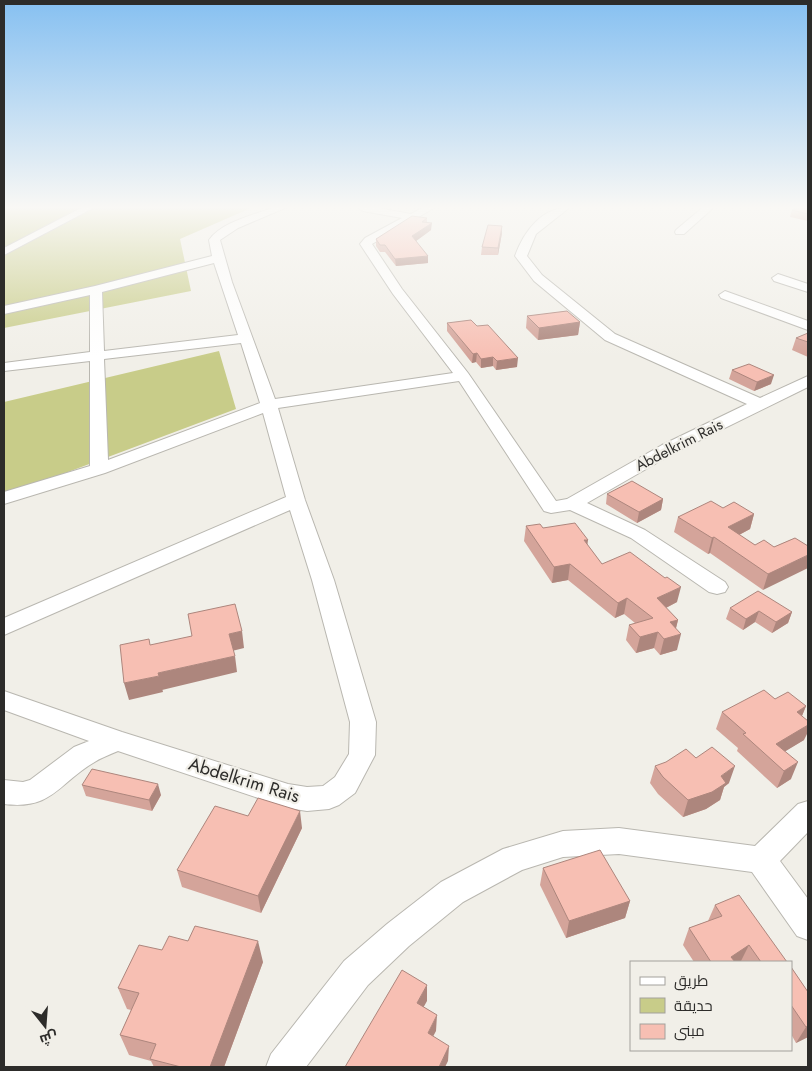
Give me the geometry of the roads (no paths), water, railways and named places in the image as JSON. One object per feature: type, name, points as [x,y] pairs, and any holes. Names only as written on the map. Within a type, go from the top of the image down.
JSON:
[{"type":"street","points":[[4,310],[96,290],[219,258]]},
{"type":"street","name":"Abdelkrim Rais","points":[[4,700],[116,740],[288,796],[307,799],[329,796],[345,785],[362,755],[363,722],[324,580],[296,500],[262,380],[219,258]]},
{"type":"street","points":[[4,498],[99,469],[268,405],[463,376],[385,275],[375,258]]},
{"type":"street","points":[[522,258],[533,272],[610,337],[760,404]]},
{"type":"street","points":[[778,278],[808,288]]},
{"type":"street","points":[[96,290],[99,469]]},
{"type":"street","points":[[725,295],[808,326]]},
{"type":"street","points":[[4,367],[247,338]]},
{"type":"street","name":"Abdelkrim Rais","points":[[463,376],[551,507],[572,504],[668,449],[808,382]]},
{"type":"street","points":[[4,627],[296,500]]},
{"type":"street","points":[[572,504],[638,534],[717,587]]},
{"type":"street","points":[[4,792],[23,794],[39,789],[83,755],[116,740]]},
{"type":"street","points":[[760,860],[808,813]]},
{"type":"street","points":[[284,1067],[356,973],[398,935],[452,892],[514,859],[563,844],[620,841],[760,860],[808,925]]}]
